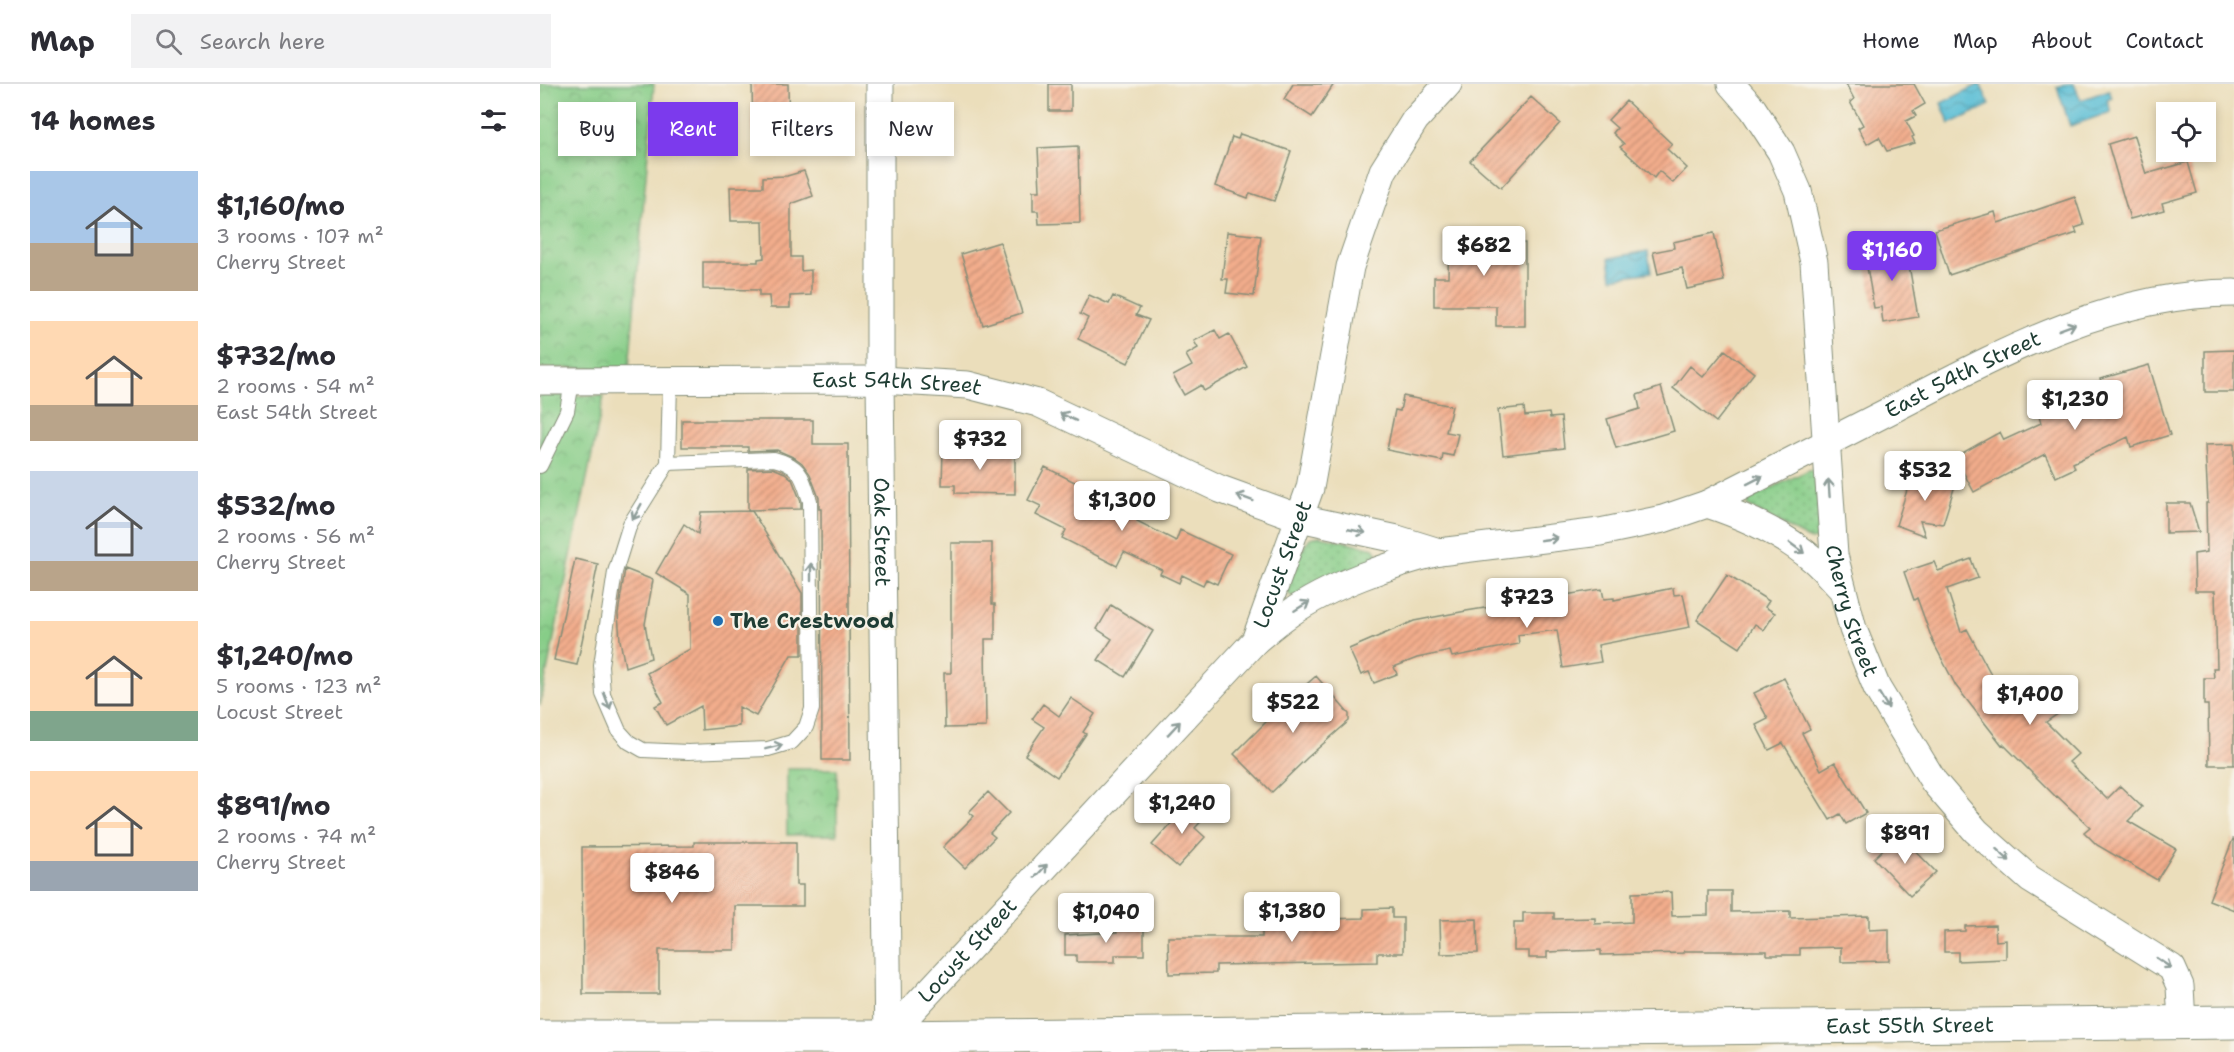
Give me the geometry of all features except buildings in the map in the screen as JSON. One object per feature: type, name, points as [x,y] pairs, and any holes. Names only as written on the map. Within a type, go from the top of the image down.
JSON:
[{"type":"main road","name":"East 55th Street","points":[[540,1037],[893,1047],[2234,1022]]},
{"type":"street","name":"Oak Street","points":[[880,84],[880,380],[893,1047]]},
{"type":"street","name":"Locust Street","points":[[893,1047],[1255,641],[1310,488],[1353,256],[1383,171],[1415,120],[1448,84]]},
{"type":"street","name":"Cherry Street","points":[[1731,84],[1753,109],[1781,152],[1798,190],[1814,262],[1834,555],[1852,628],[1876,688],[1934,782],[1976,831],[2030,879],[2172,968],[2180,986],[2182,1023]]},
{"type":"street","name":"East 54th Street","points":[[1255,641],[1288,614],[1317,596],[1339,586],[1439,552],[1599,532],[1663,519],[1707,504],[2009,349],[2110,310],[2204,293],[2234,293]]},
{"type":"street","name":"East 54th Street","points":[[540,381],[880,380],[968,385],[1038,403],[1220,489],[1300,518],[1397,539],[1439,552]]},
{"type":"street","points":[[1707,504],[1728,511],[1786,540],[1814,560],[1841,588]]},
{"type":"lane","points":[[540,466],[567,411],[572,382]]},
{"type":"lane","points":[[668,463],[774,459],[790,463],[801,474],[810,501],[812,710],[806,727],[792,742],[768,749],[688,752],[643,750],[629,742],[619,731],[603,694],[601,665],[615,572],[630,524],[668,463],[670,382]]},
{"type":"green space","points":[[540,84],[654,84],[652,102],[648,102],[648,152],[629,368],[540,368]]},
{"type":"green space","points":[[540,395],[604,396],[540,705]]},
{"type":"green space","points":[[1815,469],[1819,507],[1819,536],[1816,539],[1810,540],[1748,506],[1749,499]]},
{"type":"green space","points":[[1320,536],[1374,548],[1378,554],[1375,560],[1299,596],[1291,596],[1288,593],[1289,586],[1299,557],[1310,538]]},
{"type":"green space","points":[[787,769],[837,769],[837,835],[787,835]]},
{"type":"water","points":[[1980,84],[1990,105],[1950,124],[1941,103]]},
{"type":"water","points":[[2074,84],[2081,100],[2109,90],[2112,98],[2107,100],[2111,112],[2070,126],[2057,87]]},
{"type":"water","points":[[1648,251],[1651,272],[1612,278],[1609,258]]},
{"type":"place","name":"The Crestwood","points":[[718,621]]}]
